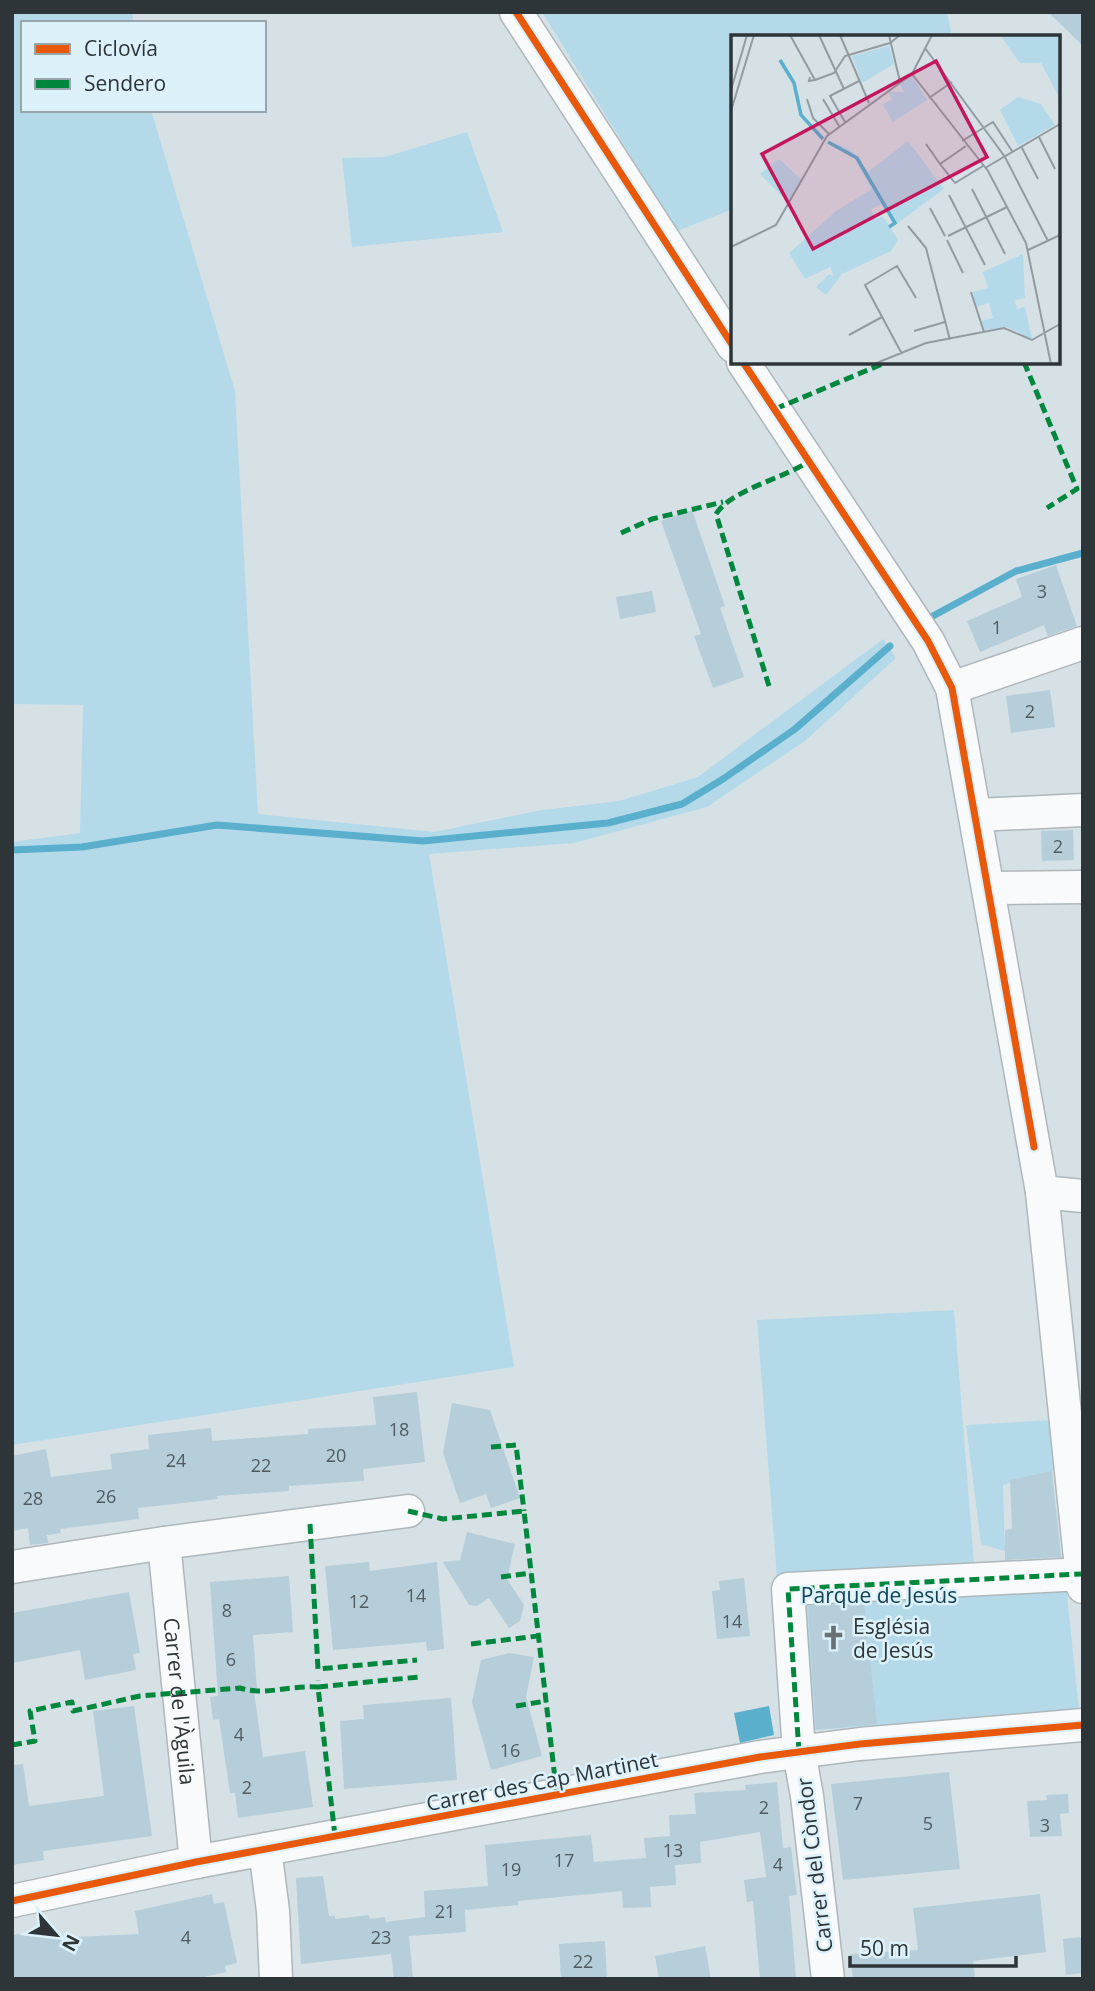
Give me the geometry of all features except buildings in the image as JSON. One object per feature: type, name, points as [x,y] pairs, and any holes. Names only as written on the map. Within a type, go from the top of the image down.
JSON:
[{"type":"street","points":[[516,12],[731,343]]},
{"type":"street","points":[[744,364],[942,663],[952,688],[977,815],[1042,1192],[1082,1578]]},
{"type":"street","points":[[952,688],[1083,643]]},
{"type":"street","points":[[977,815],[1083,810]]},
{"type":"street","points":[[990,888],[1083,887]]},
{"type":"street","points":[[1042,1192],[1083,1196]]},
{"type":"street","points":[[12,1567],[164,1543],[408,1511]]},
{"type":"street","name":"Carrer de l'Àguila","points":[[164,1543],[196,1861]]},
{"type":"street","name":"Carrer del Còndor","points":[[828,1979],[807,1796],[799,1752],[788,1589],[1082,1578]]},
{"type":"street","name":"Carrer des Cap Martinet","points":[[12,1901],[196,1861],[799,1752],[860,1744],[1083,1725]]},
{"type":"street","points":[[265,1849],[273,1911],[276,1979]]},
{"type":"green space","points":[[12,12],[132,12],[134,21],[21,21],[21,112],[152,112],[235,391],[258,814],[434,832],[542,810],[619,801],[698,777],[883,639],[896,658],[805,741],[707,807],[574,843],[429,854],[514,1367],[12,1445],[12,842],[80,833],[83,705],[12,704]]},
{"type":"green space","points":[[542,12],[947,12],[952,35],[731,35],[731,210],[677,231]]},
{"type":"green space","points":[[467,132],[503,232],[352,247],[342,158],[385,157]]},
{"type":"green space","name":"Parque de Jesús","points":[[954,1310],[974,1563],[1064,1567],[1079,1710],[789,1732],[757,1320]]},
{"type":"green space","points":[[1052,1420],[1056,1470],[1003,1485],[1005,1551],[981,1544],[966,1425]]},
{"type":"water","points":[[769,1706],[774,1735],[740,1743],[734,1713]]},
{"type":"waterway","points":[[931,617],[1016,571],[1083,553]]},
{"type":"waterway","points":[[12,850],[82,847],[217,825],[423,841],[608,823],[682,804],[723,779],[795,729],[890,646]]},
{"type":"marked path","points":[[775,409],[882,364]]},
{"type":"marked path","points":[[1025,364],[1077,489],[1047,508]]},
{"type":"marked path","points":[[769,686],[716,514],[745,491],[808,462]]},
{"type":"marked path","points":[[621,533],[652,519],[723,502]]},
{"type":"marked path","points":[[491,1447],[516,1445],[524,1511]]},
{"type":"marked path","points":[[408,1511],[443,1519],[524,1511],[557,1796]]},
{"type":"marked path","points":[[310,1524],[318,1669],[417,1660]]},
{"type":"marked path","points":[[501,1577],[531,1573]]},
{"type":"marked path","points":[[799,1752],[788,1589],[1081,1574]]},
{"type":"marked path","points":[[471,1644],[538,1636]]},
{"type":"marked path","points":[[335,1836],[318,1687],[419,1677]]},
{"type":"marked path","points":[[12,1745],[35,1741],[30,1711],[72,1702],[73,1711],[140,1696],[240,1688],[269,1691],[318,1687],[318,1680]]},
{"type":"marked path","points":[[516,1706],[546,1701]]},
{"type":"cycle path","points":[[516,12],[731,343]]},
{"type":"cycle path","points":[[744,364],[928,641],[952,688],[1034,1147]]},
{"type":"cycle path","points":[[12,1901],[196,1862],[760,1757],[860,1744],[1083,1725]]},
{"type":"place","name":"Església de Jesús","points":[[833,1638]]}]
